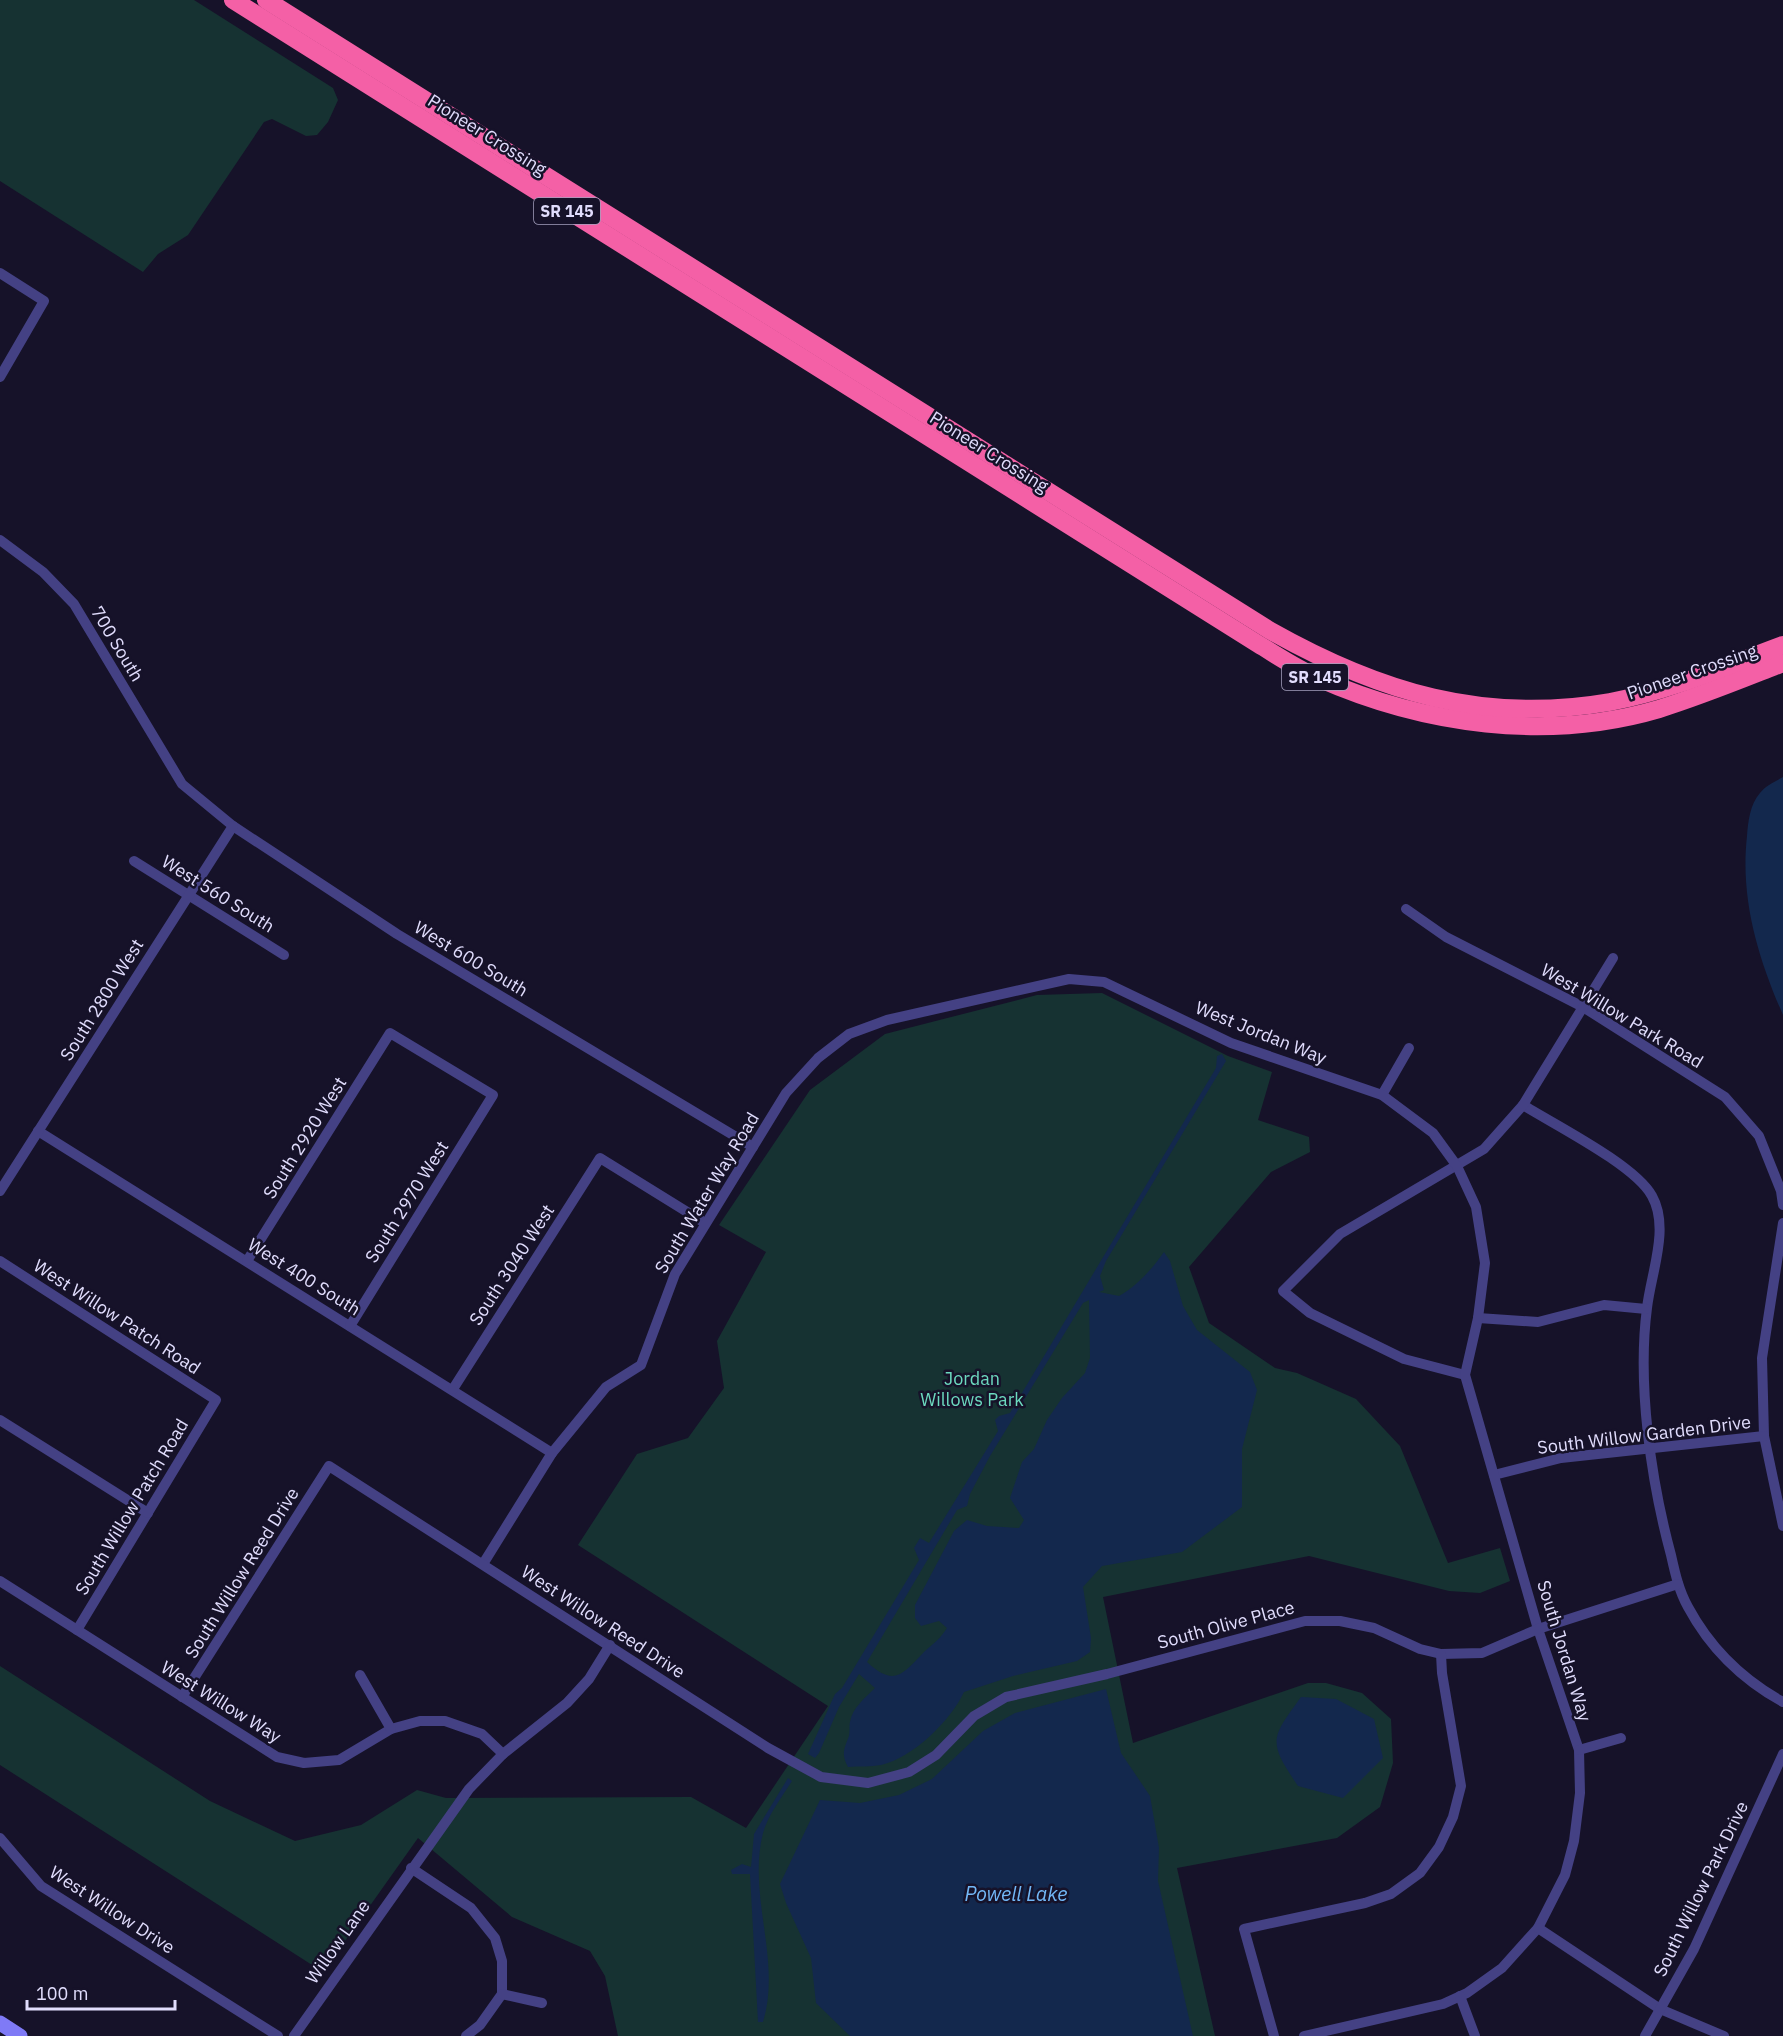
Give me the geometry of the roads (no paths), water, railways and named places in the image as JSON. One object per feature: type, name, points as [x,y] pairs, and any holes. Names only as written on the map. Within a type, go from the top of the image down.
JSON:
[{"type":"highway","name":"Pioneer Crossing","points":[[233,0],[921,434],[1258,644],[1316,677],[1362,696],[1412,711],[1459,721],[1541,726],[1613,720],[1658,709],[1783,663]]},
{"type":"highway","name":"Pioneer Crossing","points":[[266,0],[1259,624],[1323,661],[1416,695],[1461,704],[1543,708],[1611,702],[1655,691],[1783,645]]},
{"type":"main road","points":[[0,2023],[20,2036]]},
{"type":"street","points":[[0,273],[44,301],[0,376]]},
{"type":"street","name":"700 South","points":[[0,540],[43,572],[74,604],[182,784]]},
{"type":"street","name":"West 600 South","points":[[182,784],[233,826],[397,934],[753,1147]]},
{"type":"street","name":"South 2800 West","points":[[0,1191],[233,826]]},
{"type":"street","name":"West 560 South","points":[[134,861],[284,955]]},
{"type":"street","name":"West Willow Park Road","points":[[1406,909],[1446,937],[1582,1007],[1725,1097],[1759,1136],[1781,1191],[1783,1205]]},
{"type":"street","points":[[1465,1375],[1404,1359],[1310,1313],[1283,1291],[1341,1234],[1484,1149],[1523,1105],[1613,957]]},
{"type":"street","name":"South Water Way Road","points":[[483,1564],[552,1454],[606,1387],[641,1365],[675,1274],[786,1093],[818,1058],[849,1034],[887,1020],[1069,979]]},
{"type":"street","name":"West Jordan Way","points":[[1069,979],[1104,982],[1231,1043],[1382,1095],[1433,1133]]},
{"type":"street","name":"South 2970 West","points":[[350,1326],[493,1095],[390,1032]]},
{"type":"street","name":"South 2920 West","points":[[247,1261],[390,1032]]},
{"type":"street","points":[[1382,1095],[1409,1048]]},
{"type":"street","points":[[1523,1105],[1640,1180],[1657,1206],[1660,1223],[1646,1309],[1643,1377],[1659,1512],[1678,1584],[1688,1606],[1723,1656],[1761,1690],[1783,1702]]},
{"type":"street","name":"West 400 South","points":[[38,1131],[453,1389],[552,1454]]},
{"type":"street","name":"South Jordan Way","points":[[1305,2036],[1443,2004],[1460,1996],[1502,1968],[1538,1928],[1565,1875],[1574,1841],[1580,1793],[1579,1750],[1538,1629],[1465,1375],[1478,1318],[1485,1263],[1476,1208],[1457,1166],[1433,1133]]},
{"type":"street","name":"South 3040 West","points":[[453,1389],[600,1158],[705,1223]]},
{"type":"street","points":[[1783,1223],[1762,1358],[1764,1436],[1783,1526]]},
{"type":"street","name":"West Willow Patch Road","points":[[0,1261],[216,1400]]},
{"type":"street","points":[[1478,1318],[1538,1322],[1604,1305],[1646,1309]]},
{"type":"street","name":"South Willow Patch Road","points":[[77,1630],[216,1400]]},
{"type":"street","points":[[0,1420],[147,1513]]},
{"type":"street","name":"South Willow Garden Drive","points":[[1494,1475],[1561,1458],[1764,1436]]},
{"type":"street","name":"West Willow Reed Drive","points":[[329,1466],[610,1645],[768,1749],[820,1777],[868,1783]]},
{"type":"street","name":"South Willow Reed Drive","points":[[182,1697],[329,1466]]},
{"type":"street","name":"West Willow Way","points":[[0,1581],[277,1757],[304,1763],[339,1760],[391,1729],[420,1721],[445,1721],[482,1734],[503,1754]]},
{"type":"street","name":"South Olive Place","points":[[868,1783],[909,1772],[936,1755],[974,1716],[1006,1697],[1107,1674],[1305,1621],[1340,1621],[1374,1628],[1420,1649],[1441,1654],[1482,1653],[1538,1629],[1678,1584]]},
{"type":"street","name":"Willow Lane","points":[[294,2036],[469,1789],[503,1754],[567,1703],[589,1679],[610,1645]]},
{"type":"street","points":[[1274,2036],[1244,1929],[1365,1903],[1391,1894],[1420,1873],[1433,1855],[1452,1817],[1461,1786],[1442,1673],[1441,1654]]},
{"type":"street","points":[[360,1675],[391,1729]]},
{"type":"street","points":[[1579,1750],[1621,1738]]},
{"type":"street","name":"South Willow Park Drive","points":[[1645,2036],[1694,1949],[1783,1754]]},
{"type":"street","name":"West Willow Drive","points":[[0,1838],[41,1886],[278,2036]]},
{"type":"street","points":[[411,1868],[471,1908],[495,1938],[501,1961],[502,1994],[480,2025],[466,2036]]},
{"type":"street","points":[[1538,1928],[1660,2009],[1724,2036]]},
{"type":"street","points":[[502,1994],[542,2003]]},
{"type":"street","points":[[1460,1996],[1475,2036]]},
{"type":"water","points":[[1783,777],[1783,1015],[1766,972],[1753,928],[1746,883],[1746,859],[1748,825],[1754,802],[1765,788]]},
{"type":"water","points":[[1222,1054],[1226,1061],[1106,1261],[1100,1276],[1104,1290],[1099,1292],[1119,1296],[1126,1292],[1144,1277],[1164,1252],[1170,1261],[1183,1306],[1197,1330],[1250,1372],[1257,1390],[1242,1449],[1242,1507],[1182,1552],[1102,1566],[1083,1587],[1091,1638],[1090,1652],[1077,1661],[1013,1676],[964,1692],[940,1726],[906,1755],[881,1765],[848,1767],[844,1752],[851,1717],[860,1703],[875,1688],[859,1674],[839,1707],[819,1753],[815,1758],[808,1754],[835,1694],[842,1688],[919,1560],[914,1548],[920,1538],[929,1543],[998,1431],[995,1420],[999,1416],[1010,1413],[1216,1068],[1217,1056]],"holes":[[[1089,1300],[1090,1358],[1085,1373],[1062,1398],[1047,1420],[1034,1449],[1022,1462],[1010,1498],[1024,1520],[1019,1528],[987,1526],[967,1520],[954,1531],[915,1605],[915,1618],[921,1626],[939,1621],[947,1628],[937,1641],[903,1672],[891,1676],[876,1670],[867,1662],[957,1510],[967,1506],[970,1494],[990,1456],[1083,1303]]]},
{"type":"water","name":"Powell Lake","points":[[1106,1689],[1121,1753],[1150,1796],[1159,1848],[1158,1881],[1193,2036],[850,2036],[816,2003],[811,1958],[786,1903],[780,1884],[820,1800],[860,1803],[899,1795],[932,1779],[983,1731],[1015,1713]]},
{"type":"water","points":[[1301,1697],[1336,1699],[1374,1719],[1383,1758],[1343,1798],[1298,1786],[1281,1759],[1277,1741],[1279,1732]]},
{"type":"water","points":[[788,1778],[792,1781],[765,1826],[759,1857],[761,1904],[769,1975],[768,1999],[763,2022],[758,2022],[750,1874],[732,1874],[731,1870],[742,1864],[751,1867],[754,1834]]},
{"type":"park label","name":"Jordan Willows Park","points":[[972,1389]]}]
